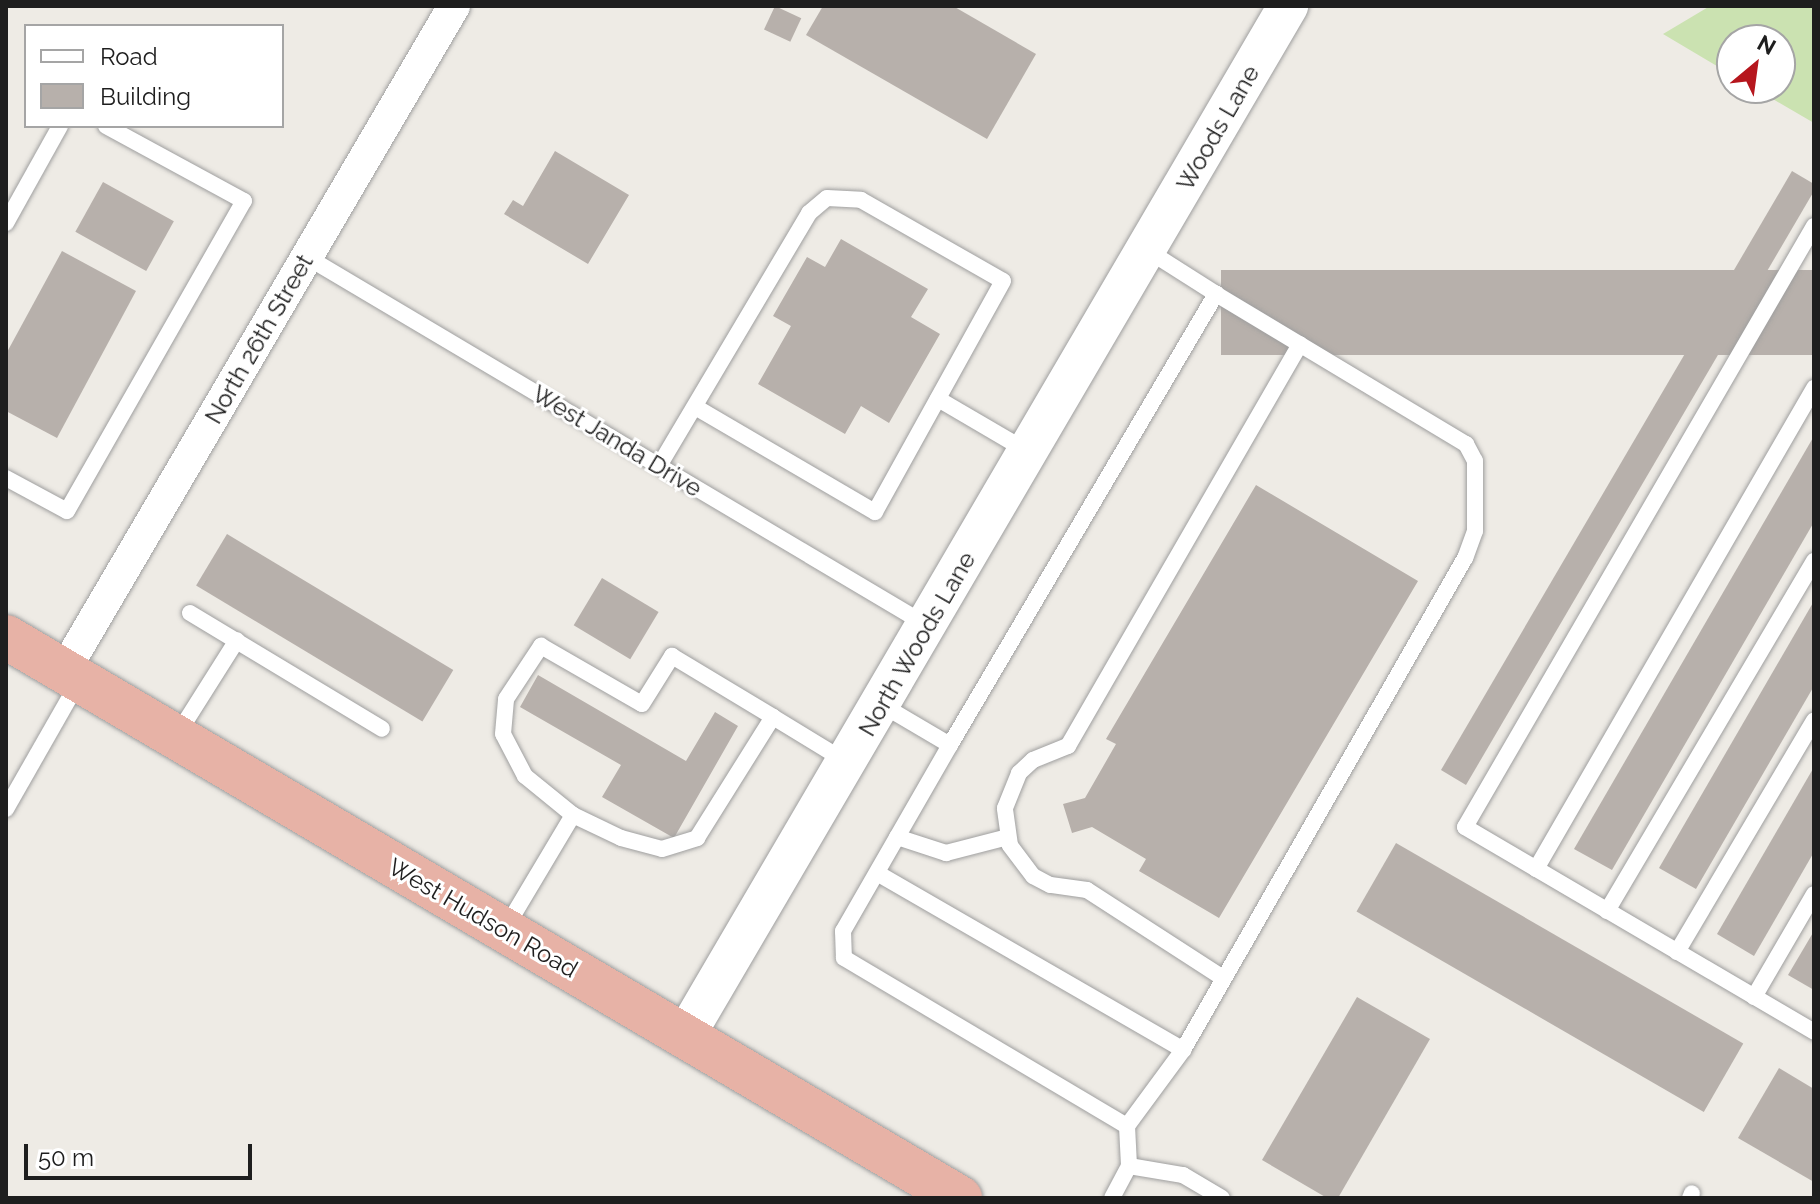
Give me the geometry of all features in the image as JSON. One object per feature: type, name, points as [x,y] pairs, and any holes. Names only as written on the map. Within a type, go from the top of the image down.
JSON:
[{"type":"highway","name":"West Hudson Road","points":[[6,637],[960,1198]]},
{"type":"street","name":"North 26th Street","points":[[72,676],[307,257],[454,6]]},
{"type":"street","name":"Woods Lane","points":[[1147,250],[1288,6]]},
{"type":"street","name":"North Woods Lane","points":[[685,1036],[1147,250]]},
{"type":"lane","points":[[6,223],[59,128]]},
{"type":"lane","points":[[6,478],[67,511],[244,201],[110,128]]},
{"type":"lane","points":[[659,466],[809,213],[827,198],[861,200],[1003,281],[875,512],[695,407]]},
{"type":"lane","points":[[1814,226],[1465,827],[1814,1032]]},
{"type":"lane","points":[[1112,1198],[1129,1166],[1127,1126],[1183,1050],[1465,558],[1475,531],[1475,461],[1466,444],[1147,250]]},
{"type":"lane","name":"West Janda Drive","points":[[307,257],[927,626]]},
{"type":"lane","points":[[1127,1126],[844,958],[843,931],[1216,294]]},
{"type":"lane","points":[[1223,978],[1087,890],[1059,887],[1033,876],[1019,862],[1008,837],[1005,808],[1019,773],[1041,755],[1068,746],[1300,344]]},
{"type":"lane","points":[[1536,869],[1814,388]]},
{"type":"lane","points":[[938,399],[1027,451]]},
{"type":"lane","points":[[1607,911],[1814,561]]},
{"type":"lane","points":[[190,613],[382,729]]},
{"type":"lane","points":[[176,737],[237,640]]},
{"type":"lane","points":[[773,717],[697,838],[662,849],[621,838],[573,815],[525,776],[503,734],[506,699],[541,646],[642,704],[672,656],[848,762]]},
{"type":"lane","points":[[6,809],[72,676]]},
{"type":"lane","points":[[882,705],[950,745]]},
{"type":"lane","points":[[1677,952],[1814,720]]},
{"type":"lane","points":[[505,931],[573,815]]},
{"type":"lane","points":[[897,837],[946,853],[1008,837]]},
{"type":"lane","points":[[877,873],[1183,1050]]},
{"type":"lane","points":[[1754,997],[1814,894]]},
{"type":"lane","points":[[1129,1166],[1183,1175],[1222,1198]]},
{"type":"green space","points":[[1710,6],[1814,6],[1814,123],[1781,104],[1796,104],[1796,24],[1716,24],[1716,65],[1663,34]]},
{"type":"building","points":[[775,6],[801,18],[790,42],[764,30]]},
{"type":"building","points":[[823,6],[953,6],[1036,54],[987,139],[806,35]]},
{"type":"building","points":[[555,151],[629,195],[588,264],[504,214],[513,200],[523,206]]},
{"type":"building","points":[[1792,171],[1814,184],[1814,191],[1466,785],[1441,770]]},
{"type":"building","points":[[103,182],[174,221],[146,271],[75,232]]},
{"type":"building","points":[[841,239],[928,289],[911,317],[940,334],[889,423],[861,406],[845,434],[758,384],[791,326],[773,316],[807,257],[825,267]]},
{"type":"building","points":[[62,251],[136,291],[57,438],[6,411],[6,354]]},
{"type":"building","points":[[1221,270],[1814,270],[1814,355],[1221,355]]},
{"type":"building","points":[[1814,436],[1814,522],[1612,870],[1574,849]]},
{"type":"building","points":[[1256,485],[1418,581],[1219,918],[1139,871],[1146,859],[1092,827],[1072,833],[1063,804],[1085,798],[1116,744],[1106,739]]},
{"type":"building","points":[[227,534],[453,670],[422,721],[196,585]]},
{"type":"building","points":[[602,578],[659,612],[630,659],[574,625]]},
{"type":"building","points":[[1814,601],[1814,686],[1696,889],[1659,868]]},
{"type":"building","points":[[538,675],[686,761],[715,712],[738,726],[674,838],[602,797],[621,765],[520,707]]},
{"type":"building","points":[[1814,767],[1814,852],[1754,956],[1717,934]]},
{"type":"building","points":[[1396,843],[1743,1044],[1704,1112],[1356,911]]},
{"type":"building","points":[[1814,931],[1814,990],[1788,975]]},
{"type":"building","points":[[1357,997],[1430,1039],[1338,1198],[1327,1198],[1262,1160]]},
{"type":"building","points":[[1779,1068],[1814,1089],[1814,1182],[1738,1138]]}]
